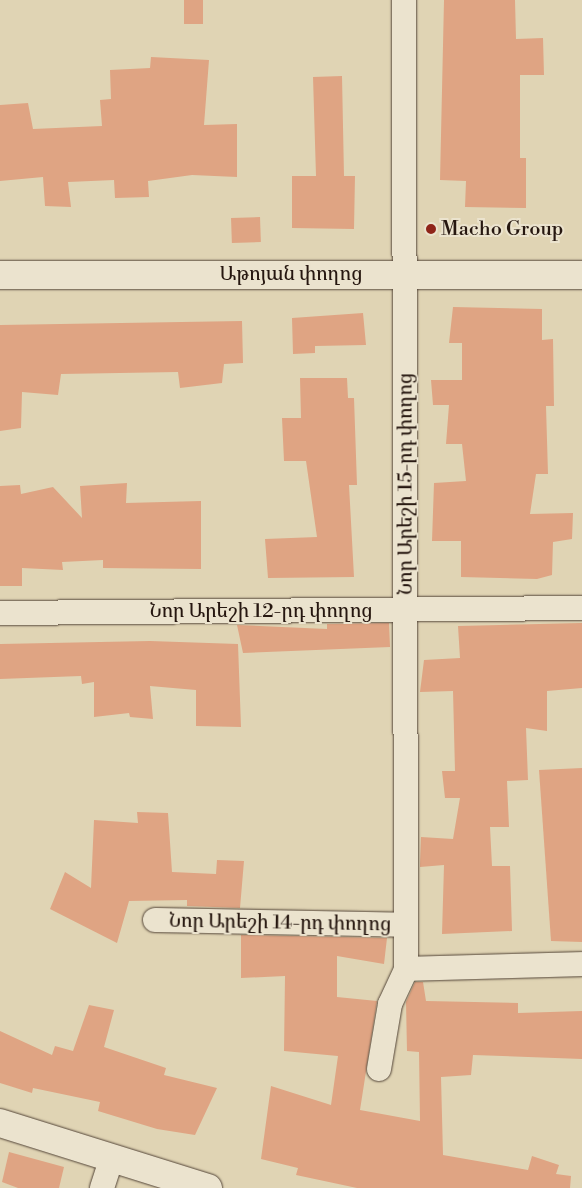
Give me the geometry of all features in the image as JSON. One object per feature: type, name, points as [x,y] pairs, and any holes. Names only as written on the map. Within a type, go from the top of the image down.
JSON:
[{"type":"main road","name":"Աթոյան փողոց","points":[[0,275],[405,273],[582,275]]},
{"type":"main road","points":[[0,1124],[208,1188]]},
{"type":"street","name":"Նոր Արեշի 15-րդ փողոց","points":[[404,0],[407,610],[406,969]]},
{"type":"street","name":"Նոր Արեշի 12-րդ փողոց","points":[[0,613],[582,608]]},
{"type":"street","name":"Նոր Արեշի 14-րդ փողոց","points":[[155,920],[406,925]]},
{"type":"street","points":[[379,1069],[390,1004],[406,969],[582,964]]},
{"type":"street","points":[[102,1188],[112,1158]]},
{"type":"building","points":[[184,0],[203,0],[203,24],[184,24]]},
{"type":"building","points":[[444,0],[515,0],[516,39],[543,38],[544,75],[520,75],[520,158],[526,158],[526,208],[465,207],[466,181],[440,180]]},
{"type":"building","points":[[151,57],[209,60],[204,125],[237,124],[237,177],[192,175],[148,181],[149,197],[115,198],[114,180],[68,182],[71,207],[45,206],[43,177],[0,181],[0,105],[28,103],[33,129],[102,126],[100,100],[111,99],[110,70],[150,68]]},
{"type":"building","points":[[342,76],[344,176],[355,176],[354,229],[292,228],[292,176],[316,176],[313,77]]},
{"type":"building","points":[[260,217],[261,242],[232,243],[231,218]]},
{"type":"building","points":[[453,307],[542,309],[542,340],[553,339],[554,406],[546,406],[548,474],[536,474],[530,514],[573,513],[572,539],[553,542],[552,575],[537,579],[461,577],[461,541],[432,541],[434,483],[466,481],[462,444],[446,444],[449,405],[433,405],[431,380],[462,380],[462,343],[449,343]]},
{"type":"building","points":[[363,313],[366,345],[315,346],[315,353],[293,354],[292,318]]},
{"type":"building","points":[[242,321],[243,363],[224,364],[222,383],[180,388],[178,372],[61,374],[58,395],[22,392],[21,428],[0,431],[0,325]]},
{"type":"building","points":[[300,378],[347,378],[348,398],[354,398],[357,485],[349,485],[354,577],[268,578],[265,539],[317,537],[306,461],[284,461],[282,418],[301,418]]},
{"type":"building","points":[[127,483],[126,503],[201,501],[201,569],[103,568],[103,560],[62,562],[63,570],[22,568],[22,586],[0,586],[0,486],[20,485],[21,494],[53,487],[82,518],[80,486]]},
{"type":"building","points":[[389,623],[390,647],[243,653],[237,625],[327,629],[327,624]]},
{"type":"building","points":[[582,623],[582,688],[547,691],[547,731],[526,728],[528,780],[507,781],[509,827],[490,827],[492,866],[510,866],[512,931],[442,934],[444,865],[420,867],[421,837],[453,839],[460,798],[445,798],[442,771],[455,771],[453,691],[420,692],[424,660],[460,658],[458,626]]},
{"type":"building","points":[[150,641],[238,644],[241,727],[196,726],[196,690],[150,686],[153,719],[130,717],[129,713],[94,717],[94,682],[82,684],[81,676],[0,679],[0,644]]},
{"type":"building","points":[[582,768],[582,942],[551,941],[539,770]]},
{"type":"building","points":[[137,812],[168,813],[172,872],[216,874],[217,860],[244,861],[240,908],[187,906],[187,900],[129,901],[117,943],[50,909],[65,872],[91,888],[94,820],[138,823]]},
{"type":"building","points":[[241,935],[387,938],[384,964],[337,956],[337,997],[377,1001],[360,1110],[420,1121],[419,1052],[407,1051],[406,1002],[415,982],[423,982],[426,1001],[518,1003],[518,1013],[582,1011],[582,1059],[473,1055],[471,1075],[441,1077],[443,1155],[528,1170],[532,1156],[559,1165],[556,1174],[571,1176],[570,1188],[357,1188],[296,1175],[298,1168],[261,1159],[271,1086],[331,1105],[338,1056],[284,1051],[285,976],[241,978]]},
{"type":"building","points":[[89,1005],[114,1010],[104,1047],[166,1068],[164,1075],[217,1088],[195,1135],[157,1129],[98,1111],[100,1102],[33,1088],[32,1093],[0,1083],[0,1031],[52,1055],[55,1046],[73,1051]]},
{"type":"building","points":[[9,1152],[64,1167],[59,1188],[18,1188],[2,1182]]},
{"type":"place","name":"Macho Group","points":[[431,229]]}]
